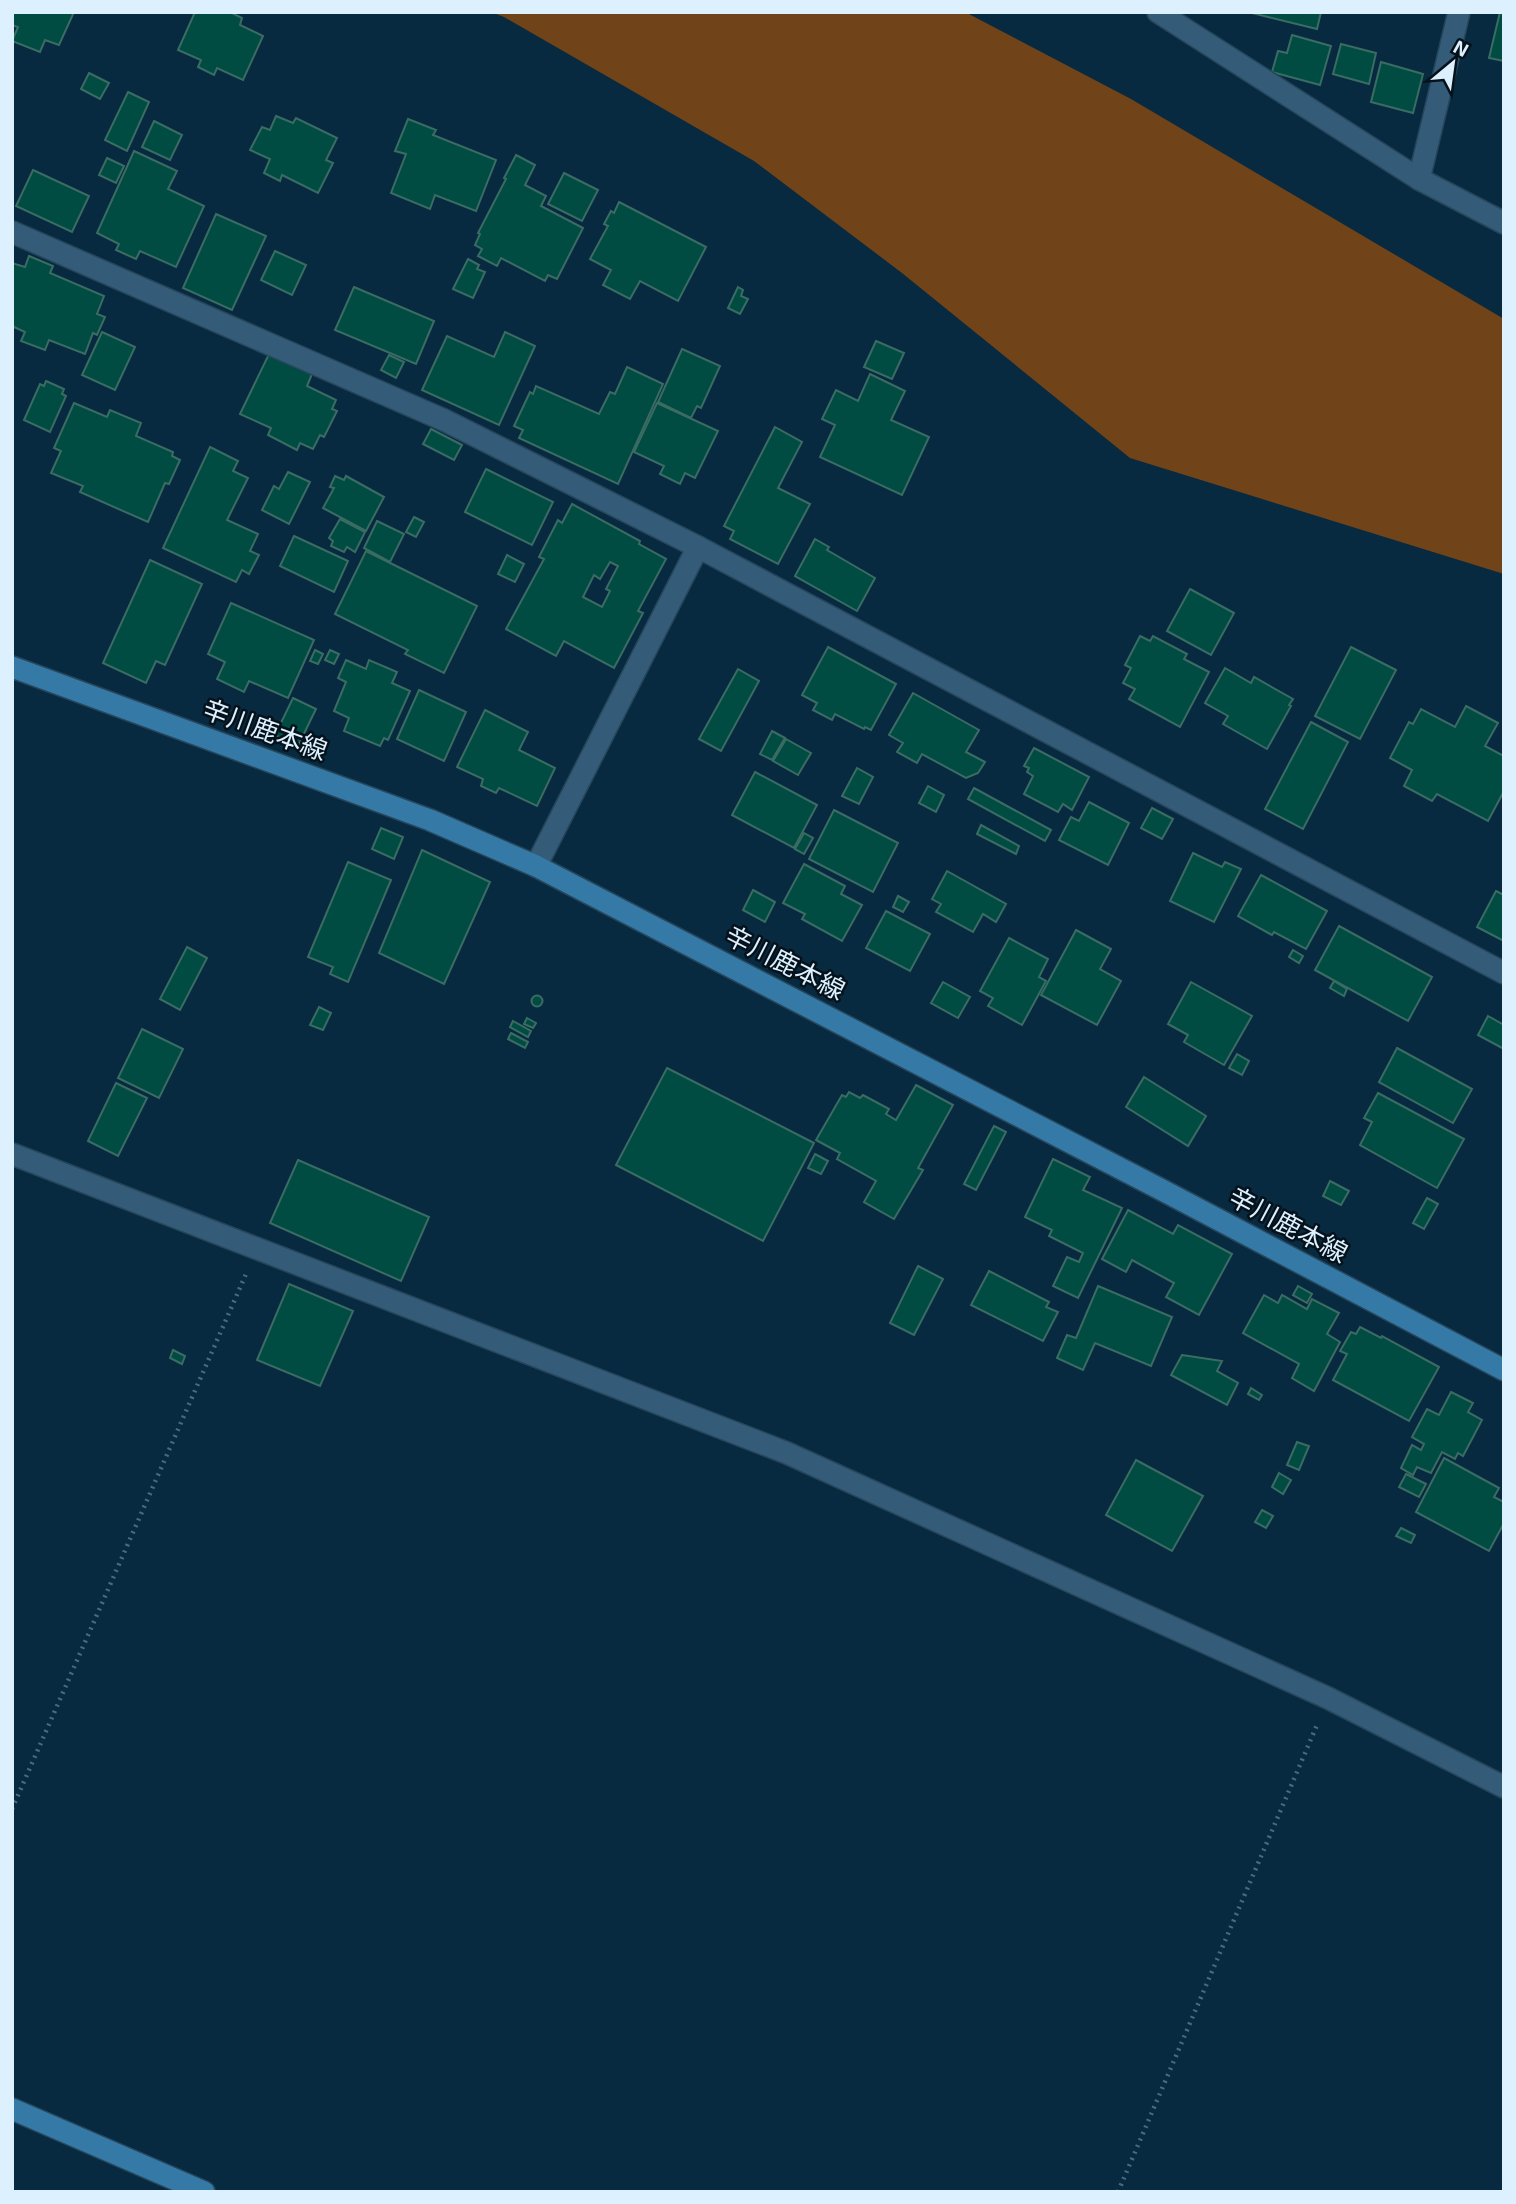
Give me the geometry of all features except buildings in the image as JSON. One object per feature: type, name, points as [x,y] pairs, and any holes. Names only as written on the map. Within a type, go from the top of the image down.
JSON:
[{"type":"main road","name":"辛川鹿本線","points":[[12,667],[430,820],[536,866],[1152,1184],[1504,1370]]},
{"type":"main road","points":[[12,2109],[204,2192]]},
{"type":"street","points":[[1158,12],[1180,19],[1419,179],[1504,223]]},
{"type":"street","points":[[1419,179],[1459,12]]},
{"type":"street","points":[[12,232],[444,420],[698,547],[1504,974]]},
{"type":"street","points":[[536,866],[698,547]]},
{"type":"street","points":[[12,1154],[787,1453],[1328,1698],[1504,1787]]},
{"type":"path","points":[[12,1809],[258,1247]]},
{"type":"path","points":[[1118,2192],[1328,1698]]},
{"type":"shaded area","points":[[491,12],[965,12],[1131,99],[1504,319],[1504,574],[1130,458],[902,273],[754,161]]}]
